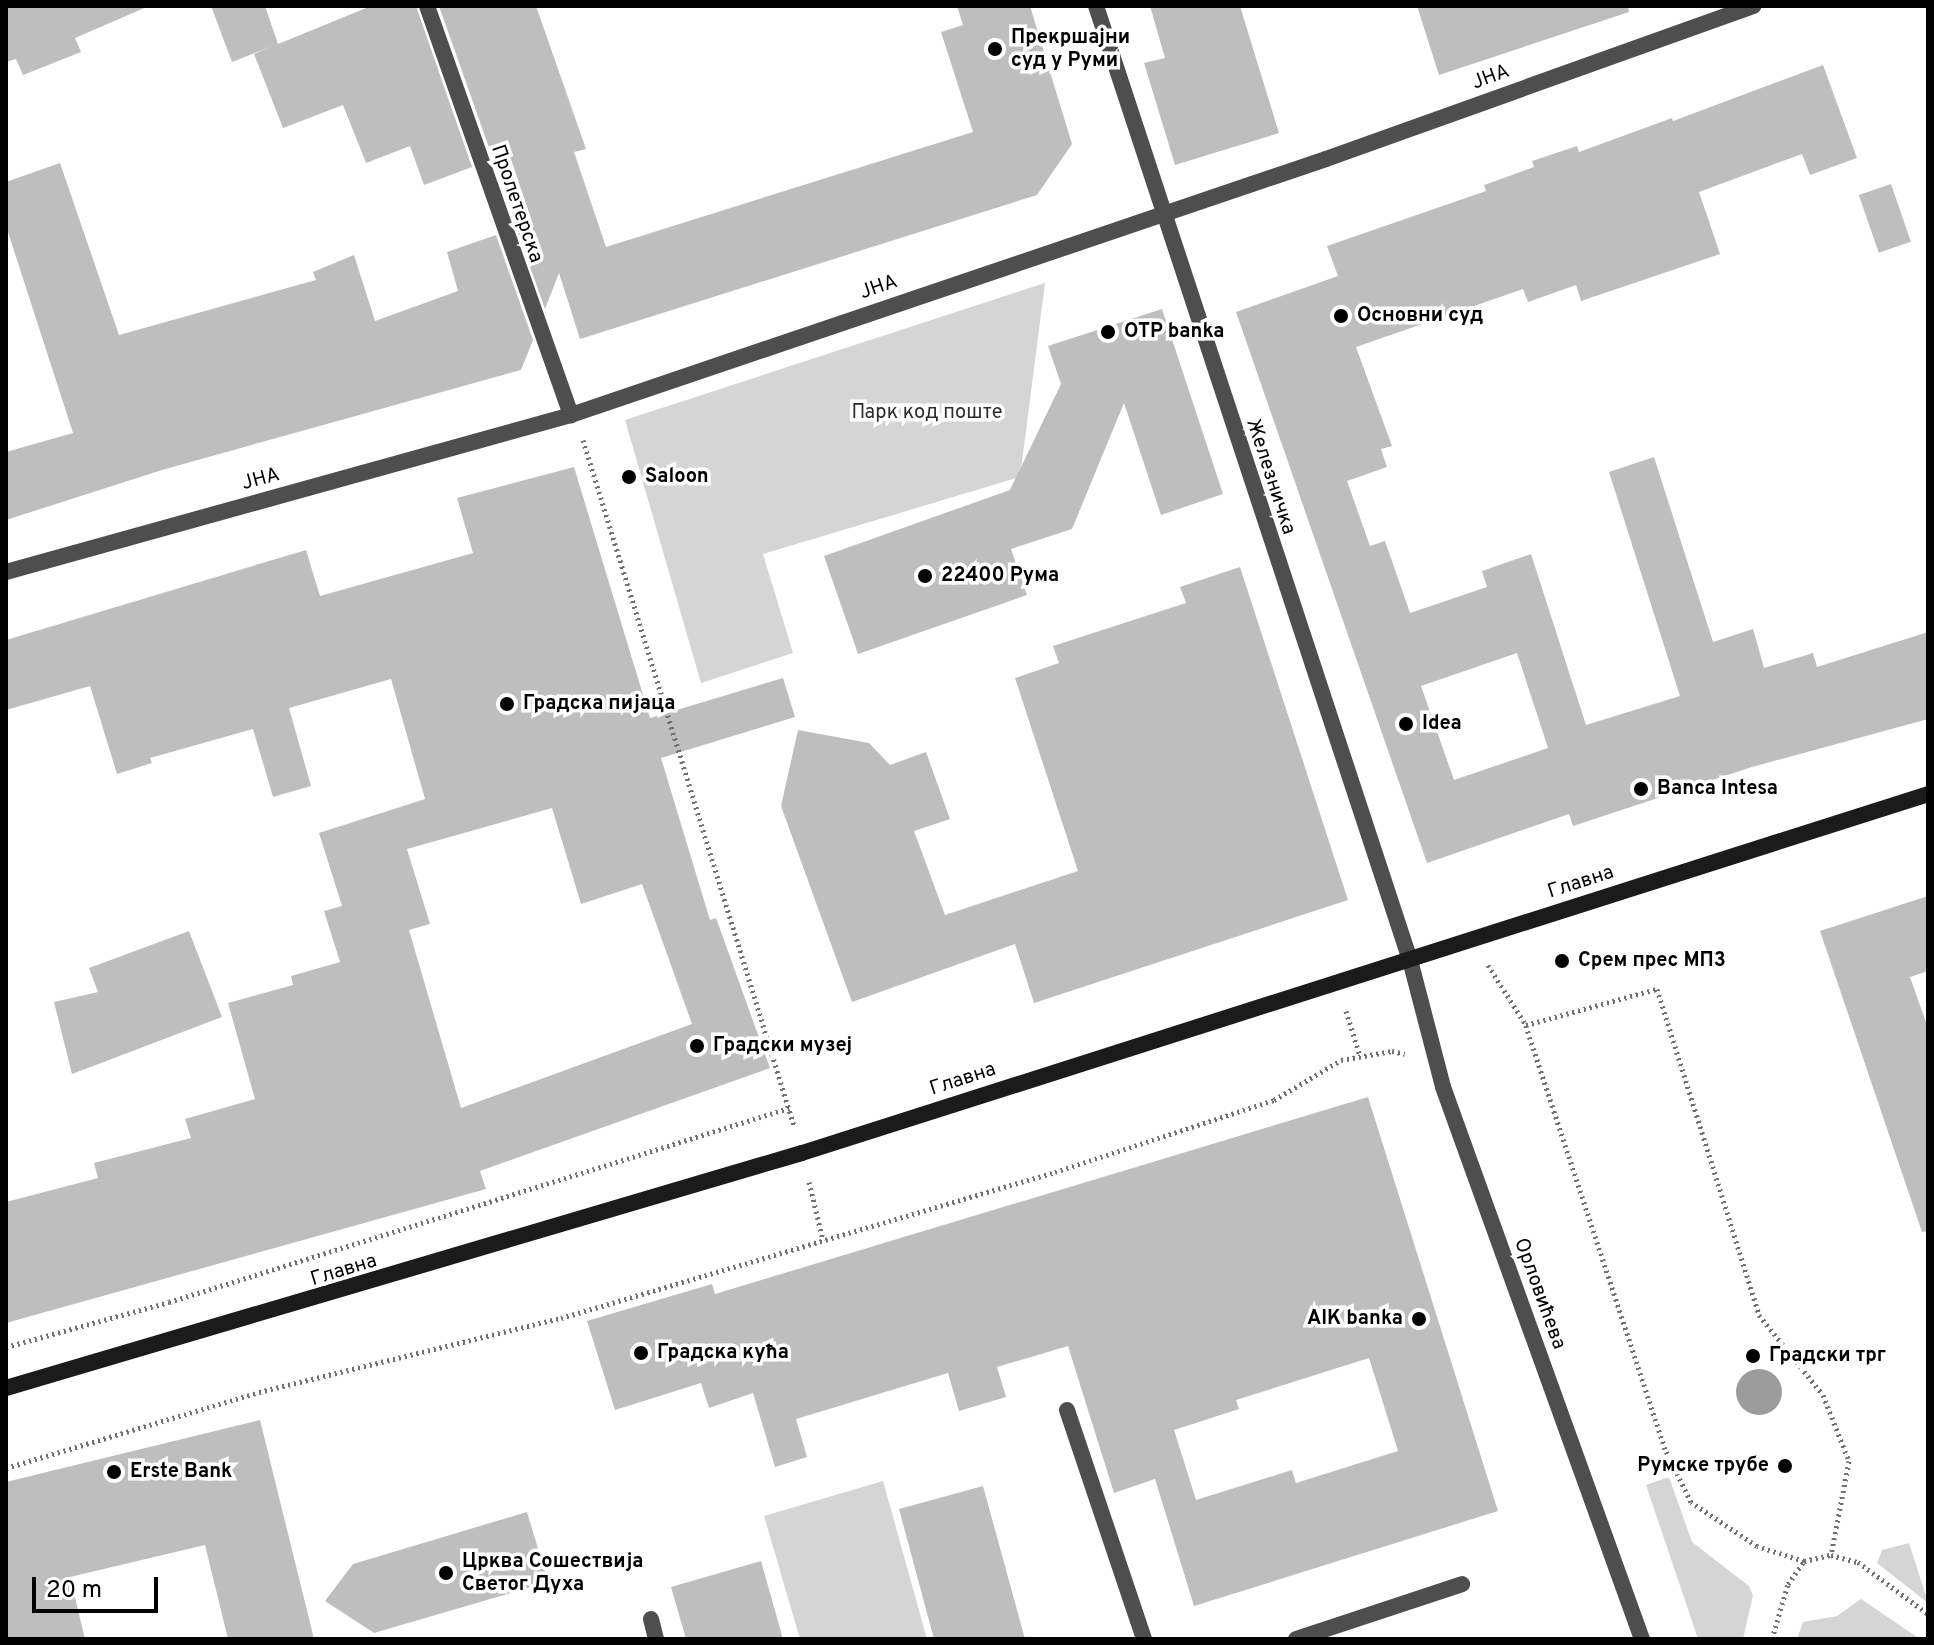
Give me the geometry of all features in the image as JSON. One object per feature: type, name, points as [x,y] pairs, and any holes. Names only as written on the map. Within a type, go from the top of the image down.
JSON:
[{"type":"main road","name":"Главна","points":[[6,1388],[802,1153],[1928,794]]},
{"type":"street","name":"Пролетерска","points":[[427,6],[571,415]]},
{"type":"street","name":"Железничка","points":[[1096,6],[1161,214],[1410,960]]},
{"type":"street","name":"ЈНА","points":[[6,572],[571,415],[1161,214],[1753,6]]},
{"type":"street","name":"Орловићева","points":[[1410,960],[1437,1061],[1642,1639]]},
{"type":"street","points":[[1067,1410],[1144,1639]]},
{"type":"street","points":[[1296,1639],[1462,1584]]},
{"type":"street","points":[[651,1619],[656,1639]]},
{"type":"path","points":[[590,407],[599,432],[582,437],[789,1108],[823,1240]]},
{"type":"path","points":[[1472,939],[1526,1025],[1665,1449],[1691,1502],[1757,1546],[1804,1561],[1831,1555],[1858,1562],[1928,1614]]},
{"type":"path","points":[[1338,983],[1360,1056]]},
{"type":"path","points":[[1526,1025],[1657,989],[1759,1315],[1823,1395],[1849,1461],[1831,1555]]},
{"type":"path","points":[[6,1468],[259,1392],[561,1318],[1055,1172],[1274,1100],[1341,1060],[1392,1051],[1437,1061]]},
{"type":"path","points":[[6,1347],[169,1302],[789,1108]]},
{"type":"path","points":[[1772,1639],[1788,1584],[1804,1561]]},
{"type":"green space","name":"Парк код поште","points":[[1045,283],[1020,477],[763,554],[793,653],[701,683],[625,420]]},
{"type":"green space","points":[[1669,1477],[1692,1542],[1749,1586],[1753,1595],[1743,1639],[1698,1639],[1646,1485]]},
{"type":"green space","points":[[883,1481],[927,1639],[800,1639],[764,1516]]},
{"type":"green space","points":[[1909,1543],[1928,1603],[1877,1563],[1882,1550]]},
{"type":"green space","points":[[1861,1599],[1920,1639],[1797,1639],[1803,1622],[1837,1616]]},
{"type":"shaded area","points":[[1759,1369],[1775,1376],[1782,1392],[1775,1408],[1759,1415],[1743,1408],[1736,1392],[1743,1376]]},
{"type":"building","points":[[6,6],[149,6],[75,38],[81,52],[23,75],[16,59],[6,62]]},
{"type":"building","points":[[211,6],[265,6],[278,44],[371,6],[416,6],[472,167],[424,185],[410,146],[366,163],[343,105],[283,128],[254,54],[272,46],[232,62]]},
{"type":"building","points":[[439,6],[536,6],[586,149],[574,152],[606,247],[973,132],[941,32],[963,25],[957,6],[1030,6],[1072,144],[1037,195],[580,339],[559,273],[545,309],[516,227],[532,222],[509,153],[493,159]]},
{"type":"building","points":[[1150,6],[1240,6],[1279,133],[1175,165],[1144,63],[1165,58]]},
{"type":"building","points":[[1417,6],[1628,6],[1629,12],[1439,75]]},
{"type":"building","points":[[1823,65],[1857,158],[1810,175],[1802,154],[1699,192],[1720,254],[1581,301],[1576,285],[1528,302],[1523,289],[1356,347],[1392,446],[1381,449],[1387,467],[1347,481],[1370,546],[1385,541],[1410,613],[1487,587],[1482,571],[1531,554],[1586,725],[1680,696],[1609,472],[1654,457],[1713,642],[1753,629],[1764,668],[1813,653],[1817,667],[1928,632],[1928,719],[1752,767],[1573,826],[1569,814],[1427,863],[1236,312],[1338,276],[1327,246],[1486,191],[1484,185],[1534,167],[1532,161],[1577,146],[1579,152],[1672,118],[1673,121]],"holes":[[[1517,653],[1548,748],[1454,780],[1421,686]]]},
{"type":"building","points":[[60,163],[119,335],[316,280],[313,272],[354,255],[375,321],[458,291],[447,252],[496,235],[533,340],[521,370],[162,470],[6,520],[6,452],[73,433],[6,226],[6,182]]},
{"type":"building","points":[[1891,184],[1911,242],[1879,253],[1859,195]]},
{"type":"building","points":[[1162,309],[1223,494],[1161,515],[1124,403],[1072,529],[1011,549],[1027,595],[858,654],[824,556],[1010,490],[1061,384],[1048,346]]},
{"type":"building","points":[[574,467],[650,718],[783,678],[795,717],[661,758],[710,920],[716,918],[770,1068],[480,1171],[486,1189],[6,1323],[6,1202],[98,1178],[94,1163],[191,1138],[185,1119],[255,1099],[228,1003],[293,985],[291,976],[340,962],[324,911],[342,906],[319,833],[425,799],[391,679],[289,708],[311,786],[273,797],[253,729],[150,758],[152,763],[117,774],[90,686],[6,710],[6,640],[306,550],[320,596],[473,553],[457,498]],"holes":[[[552,808],[581,904],[642,884],[692,1024],[461,1108],[409,930],[430,924],[407,849]]]},
{"type":"building","points":[[1240,567],[1348,900],[1034,1003],[1015,944],[852,1002],[781,806],[798,730],[869,743],[890,765],[926,752],[950,819],[914,831],[945,915],[1078,871],[1015,678],[1059,663],[1053,646],[1186,603],[1180,587]]},
{"type":"building","points":[[1928,896],[1928,971],[1910,977],[1928,1028],[1928,1231],[1922,1232],[1820,931]]},
{"type":"building","points":[[189,931],[222,1017],[72,1074],[54,1002],[98,992],[89,968]]},
{"type":"building","points":[[1368,1097],[1498,1511],[1194,1606],[1155,1479],[1114,1493],[1068,1346],[997,1367],[1006,1397],[959,1411],[948,1373],[796,1419],[807,1457],[775,1467],[753,1393],[709,1408],[701,1383],[615,1410],[587,1321],[712,1284],[715,1294]],"holes":[[[1369,1358],[1398,1451],[1296,1483],[1292,1470],[1196,1500],[1174,1430],[1239,1409],[1236,1400]]]},
{"type":"building","points":[[260,1420],[314,1639],[228,1639],[205,1545],[70,1577],[85,1639],[6,1639],[6,1482]]},
{"type":"building","points":[[983,1486],[1025,1639],[934,1639],[899,1509]]},
{"type":"building","name":"Црква Сошествија Светог Духа","points":[[527,1512],[548,1582],[374,1633],[325,1601],[353,1564]]},
{"type":"building","points":[[761,1561],[783,1639],[686,1639],[671,1587]]},
{"type":"place","name":"Прекршајни суд у Руми","points":[[995,49]]},
{"type":"place","name":"Основни суд","points":[[1341,316]]},
{"type":"place","name":"OTP banka","points":[[1108,332]]},
{"type":"place","name":"Saloon","points":[[629,477]]},
{"type":"place","name":"22400 Рума","points":[[925,576]]},
{"type":"place","name":"Градска пијаца","points":[[507,704]]},
{"type":"place","name":"Idea","points":[[1406,724]]},
{"type":"place","name":"Banca Intesa","points":[[1641,789]]},
{"type":"place","name":"Срем прес МП3","points":[[1562,961]]},
{"type":"place","name":"Градски музеј","points":[[697,1046]]},
{"type":"place","name":"AIK banka","points":[[1419,1319]]},
{"type":"place","name":"Градска кућа","points":[[641,1353]]},
{"type":"place","name":"Градски трг","points":[[1753,1356]]},
{"type":"place","name":"Румске трубе","points":[[1785,1466]]},
{"type":"place","name":"Erste Bank","points":[[114,1472]]},
{"type":"place","name":"Црква Сошествија Светог Духа","points":[[446,1573]]}]
